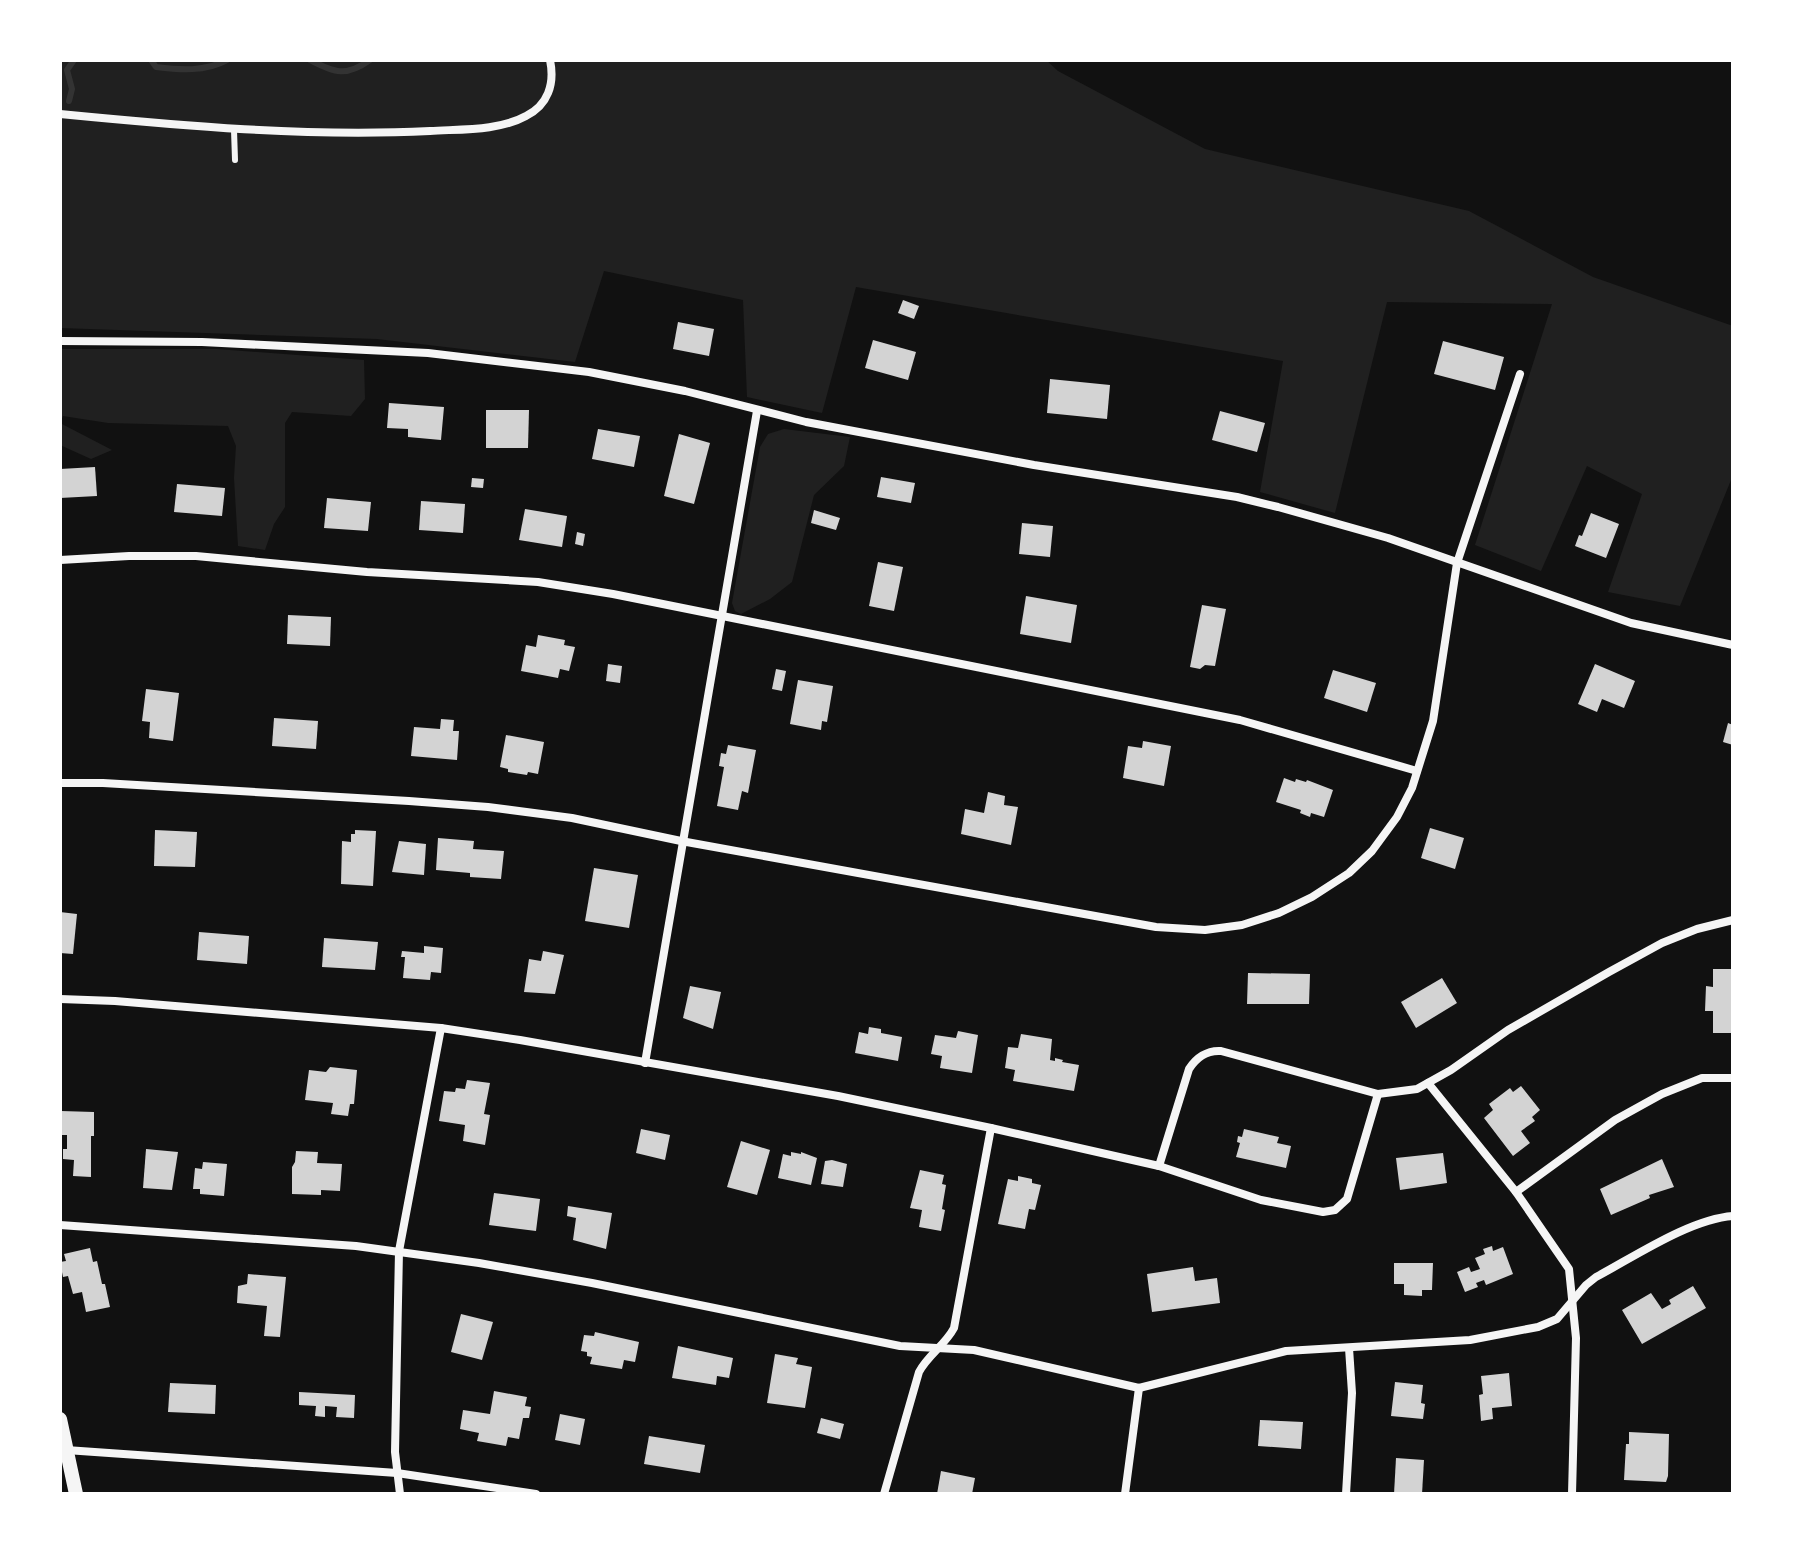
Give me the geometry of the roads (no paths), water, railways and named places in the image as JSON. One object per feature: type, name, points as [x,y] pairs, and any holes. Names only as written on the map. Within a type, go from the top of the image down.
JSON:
[{"type":"street","points":[[60,114],[234,130],[390,133],[487,127],[522,119],[540,106],[552,81],[550,60]]},
{"type":"street","points":[[60,341],[202,342],[428,353],[589,372],[685,391],[757,411],[1034,465],[1237,497],[1388,538],[1631,623],[1733,645]]},
{"type":"street","points":[[60,783],[488,807],[572,818],[681,841],[1156,927],[1205,930],[1242,925],[1279,913],[1312,897],[1349,873],[1372,851],[1397,817],[1417,771],[1433,721],[1457,563],[1520,374]]},
{"type":"street","points":[[645,1063],[757,411]]},
{"type":"street","points":[[60,560],[196,556],[367,572],[538,582],[613,594],[1240,720],[1417,771]]},
{"type":"street","points":[[1159,1166],[1189,1069],[1209,1052],[1221,1051],[1378,1094],[1399,1093],[1428,1083],[1508,1030],[1662,943],[1697,929],[1733,920]]},
{"type":"street","points":[[60,999],[441,1028],[824,1093],[1159,1166],[1261,1200],[1330,1212],[1340,1207],[1349,1194],[1378,1094]]},
{"type":"street","points":[[400,1494],[395,1437],[399,1251],[441,1028]]},
{"type":"street","points":[[1516,1192],[1588,1138],[1662,1094],[1702,1078],[1733,1078]]},
{"type":"street","points":[[1428,1083],[1516,1192],[1569,1269],[1576,1338],[1572,1494]]},
{"type":"street","points":[[884,1494],[919,1372],[954,1328],[991,1128]]},
{"type":"street","points":[[60,1225],[399,1251],[592,1283],[900,1346],[974,1350],[1139,1388],[1286,1351],[1470,1340],[1551,1323],[1590,1281],[1655,1246],[1716,1219],[1733,1216]]},
{"type":"street","points":[[1346,1494],[1352,1393],[1349,1348]]},
{"type":"street","points":[[1125,1494],[1139,1388]]},
{"type":"street","points":[[60,1419],[76,1494]]},
{"type":"street","points":[[66,1450],[397,1473],[536,1494]]},
{"type":"lane","points":[[234,130],[235,160]]},
{"type":"waterway","points":[[69,101],[72,89],[67,70],[74,60]]},
{"type":"waterway","points":[[151,60],[156,67],[183,69],[210,67],[227,60]]},
{"type":"waterway","points":[[310,60],[340,71],[354,69],[370,60]]}]
